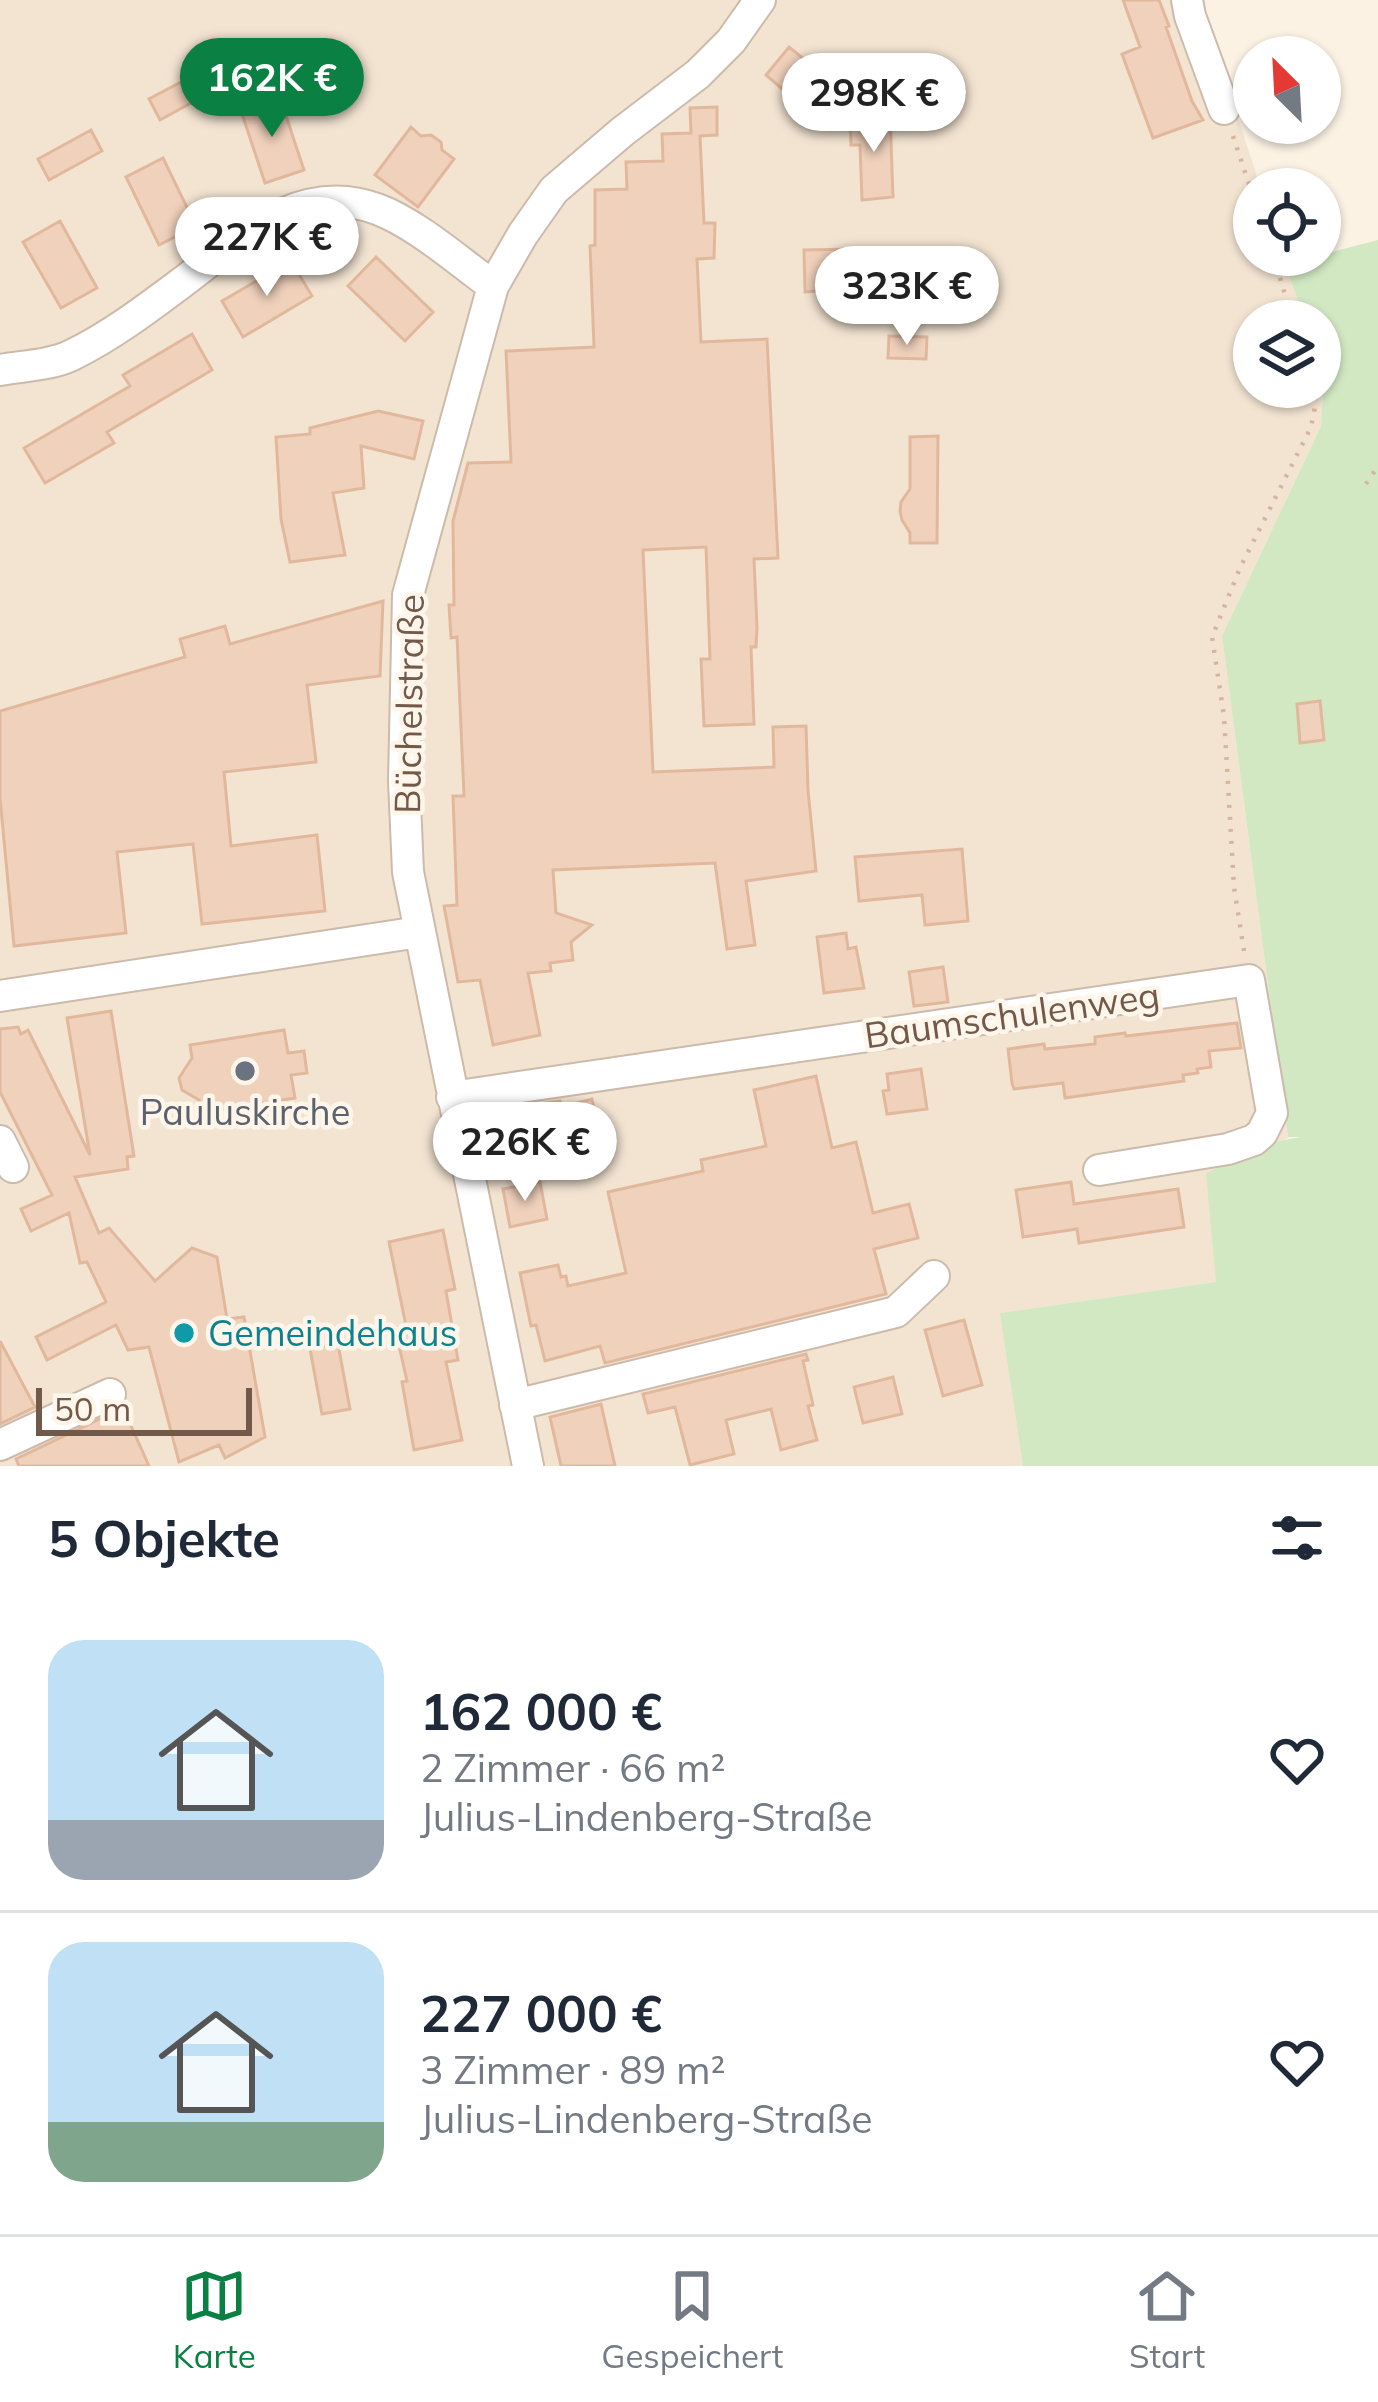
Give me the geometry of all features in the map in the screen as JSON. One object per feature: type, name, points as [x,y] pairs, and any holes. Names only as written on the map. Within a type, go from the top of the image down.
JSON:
[{"type":"street","name":"Büchelstraße","points":[[528,1466],[408,872],[404,781],[408,595],[493,286],[554,190],[698,74],[731,41],[760,0]]},
{"type":"street","points":[[1187,0],[1223,109]]},
{"type":"street","points":[[0,370],[69,357],[157,301],[266,220],[325,201],[362,205],[393,217],[493,286]]},
{"type":"street","points":[[0,996],[419,932]]},
{"type":"street","points":[[1099,1170],[1228,1149],[1262,1133],[1272,1113],[1249,980]]},
{"type":"street","name":"Baumschulenweg","points":[[452,1097],[1249,980]]},
{"type":"street","points":[[515,1405],[896,1312],[934,1276]]},
{"type":"street","points":[[0,1445],[110,1394]]},
{"type":"path","points":[[1223,109],[1243,168]]},
{"type":"path","points":[[1249,980],[1234,887],[1225,716],[1213,637],[1240,568],[1311,427],[1315,408]]},
{"type":"path","points":[[1366,484],[1378,466]]},
{"type":"shaded area","points":[[0,0],[1200,0],[1233,102],[1233,144],[1246,144],[1254,168],[1233,168],[1233,276],[1289,276],[1298,300],[1233,300],[1233,408],[1322,408],[1321,426],[1222,636],[1288,1138],[1207,1173],[1217,1282],[1001,1313],[1023,1466],[0,1466]]},
{"type":"green space","points":[[1378,240],[1378,1466],[1023,1466],[1000,1313],[1216,1282],[1206,1173],[1279,1141],[1301,1137],[1288,1137],[1222,636],[1321,426],[1322,408],[1341,408],[1341,300],[1298,300],[1289,276],[1341,276],[1341,250]]},
{"type":"building","points":[[1123,0],[1159,0],[1192,101],[1203,120],[1153,138],[1122,54],[1140,47]]},
{"type":"building","points":[[789,47],[816,69],[825,58],[842,72],[817,104],[811,99],[806,104],[794,99],[766,75]]},
{"type":"building","points":[[202,71],[213,91],[160,120],[149,99]]},
{"type":"building","points":[[280,98],[304,170],[265,183],[241,111]]},
{"type":"building","points":[[717,107],[717,135],[700,136],[704,223],[715,223],[714,258],[697,259],[701,342],[767,339],[778,558],[754,559],[754,724],[704,726],[701,659],[710,659],[706,547],[643,550],[653,772],[774,767],[773,727],[806,726],[816,871],[746,881],[755,945],[727,949],[715,863],[553,870],[556,913],[592,925],[571,942],[573,960],[550,963],[551,971],[528,973],[540,1035],[493,1045],[480,980],[458,982],[444,906],[457,905],[453,796],[464,796],[457,637],[451,638],[449,605],[454,605],[453,521],[468,463],[511,462],[506,351],[594,347],[590,246],[595,245],[595,190],[627,189],[626,162],[663,161],[662,134],[691,133],[690,108]]},
{"type":"building","points":[[890,115],[893,197],[862,200],[860,145],[851,145],[850,116]]},
{"type":"building","points":[[411,127],[441,142],[442,150],[454,159],[418,207],[375,175]]},
{"type":"building","points":[[91,130],[102,151],[49,180],[38,159]]},
{"type":"building","points":[[163,158],[196,226],[159,245],[126,177]]},
{"type":"building","points":[[60,221],[97,288],[61,308],[23,242]]},
{"type":"building","points":[[858,249],[858,256],[863,255],[863,288],[805,292],[804,250]]},
{"type":"building","points":[[376,257],[433,312],[405,341],[348,286]]},
{"type":"building","points":[[291,261],[312,296],[243,337],[222,301]]},
{"type":"building","points":[[192,334],[212,370],[107,432],[114,443],[45,483],[24,448],[130,386],[123,375]]},
{"type":"building","points":[[889,336],[927,337],[926,359],[888,358]]},
{"type":"building","points":[[378,411],[423,421],[414,459],[361,446],[364,488],[333,493],[345,555],[290,562],[281,519],[276,437],[310,434],[310,428]]},
{"type":"building","points":[[938,436],[937,543],[910,543],[900,511],[910,489],[910,437]]},
{"type":"building","points":[[383,601],[380,676],[307,685],[316,762],[224,772],[231,846],[317,835],[325,911],[202,924],[193,844],[117,852],[126,933],[14,946],[0,798],[0,711],[185,657],[180,639],[225,626],[230,644]]},
{"type":"building","points":[[1320,701],[1324,740],[1300,743],[1297,704]]},
{"type":"building","points":[[962,849],[968,921],[925,925],[922,895],[859,901],[855,857]]},
{"type":"building","points":[[846,933],[848,949],[856,947],[864,988],[824,993],[817,937]]},
{"type":"building","points":[[943,967],[948,1002],[914,1006],[909,972]]},
{"type":"building","points":[[111,1011],[134,1156],[127,1157],[128,1169],[75,1177],[99,1233],[109,1228],[155,1281],[192,1248],[217,1257],[227,1319],[244,1317],[265,1437],[225,1458],[219,1445],[179,1462],[149,1347],[128,1350],[116,1325],[47,1360],[36,1337],[106,1302],[87,1262],[80,1263],[69,1213],[31,1231],[21,1209],[52,1195],[0,1092],[0,1029],[18,1027],[21,1034],[28,1030],[90,1155],[67,1018]]},
{"type":"building","points":[[1237,1023],[1241,1048],[1209,1051],[1211,1067],[1183,1075],[1184,1081],[1065,1098],[1063,1083],[1014,1089],[1012,1083],[1008,1049],[1095,1044],[1095,1037]]},
{"type":"building","name":"Pauluskirche","points":[[284,1030],[288,1053],[304,1051],[307,1073],[291,1075],[295,1098],[201,1113],[199,1100],[182,1090],[179,1078],[192,1058],[190,1045]]},
{"type":"building","points":[[921,1069],[927,1109],[887,1114],[883,1091],[889,1090],[887,1074]]},
{"type":"building","points":[[816,1076],[832,1148],[856,1142],[873,1213],[909,1204],[918,1238],[874,1249],[886,1294],[605,1363],[600,1346],[545,1361],[536,1325],[531,1326],[520,1273],[558,1265],[568,1286],[626,1273],[608,1192],[703,1171],[701,1160],[766,1146],[754,1090]]},
{"type":"building","points":[[592,1099],[602,1143],[533,1158],[524,1115],[533,1112],[532,1105],[560,1101],[562,1107]]},
{"type":"building","points":[[540,1182],[547,1219],[510,1227],[503,1189]]},
{"type":"building","points":[[1071,1182],[1074,1204],[1178,1189],[1184,1227],[1079,1243],[1077,1229],[1023,1237],[1016,1190]]},
{"type":"building","points":[[443,1230],[455,1289],[446,1291],[458,1360],[446,1362],[462,1440],[414,1450],[402,1382],[407,1381],[395,1328],[406,1326],[389,1242]]},
{"type":"building","points":[[964,1320],[982,1385],[943,1396],[925,1330]]},
{"type":"building","points":[[0,1341],[35,1407],[0,1424]]},
{"type":"building","points":[[338,1344],[350,1409],[322,1414],[310,1349]]},
{"type":"building","points":[[806,1354],[808,1360],[803,1361],[813,1405],[808,1406],[817,1440],[781,1450],[771,1409],[726,1420],[734,1454],[690,1465],[675,1407],[648,1413],[643,1394]]},
{"type":"building","points":[[893,1377],[902,1414],[863,1423],[854,1387]]},
{"type":"building","points":[[601,1404],[615,1466],[561,1466],[550,1417]]},
{"type":"building","points":[[123,1408],[149,1466],[19,1466],[16,1459]]},
{"type":"place","name":"Pauluskirche","points":[[245,1071]]},
{"type":"place","name":"Gemeindehaus","points":[[184,1333]]}]
